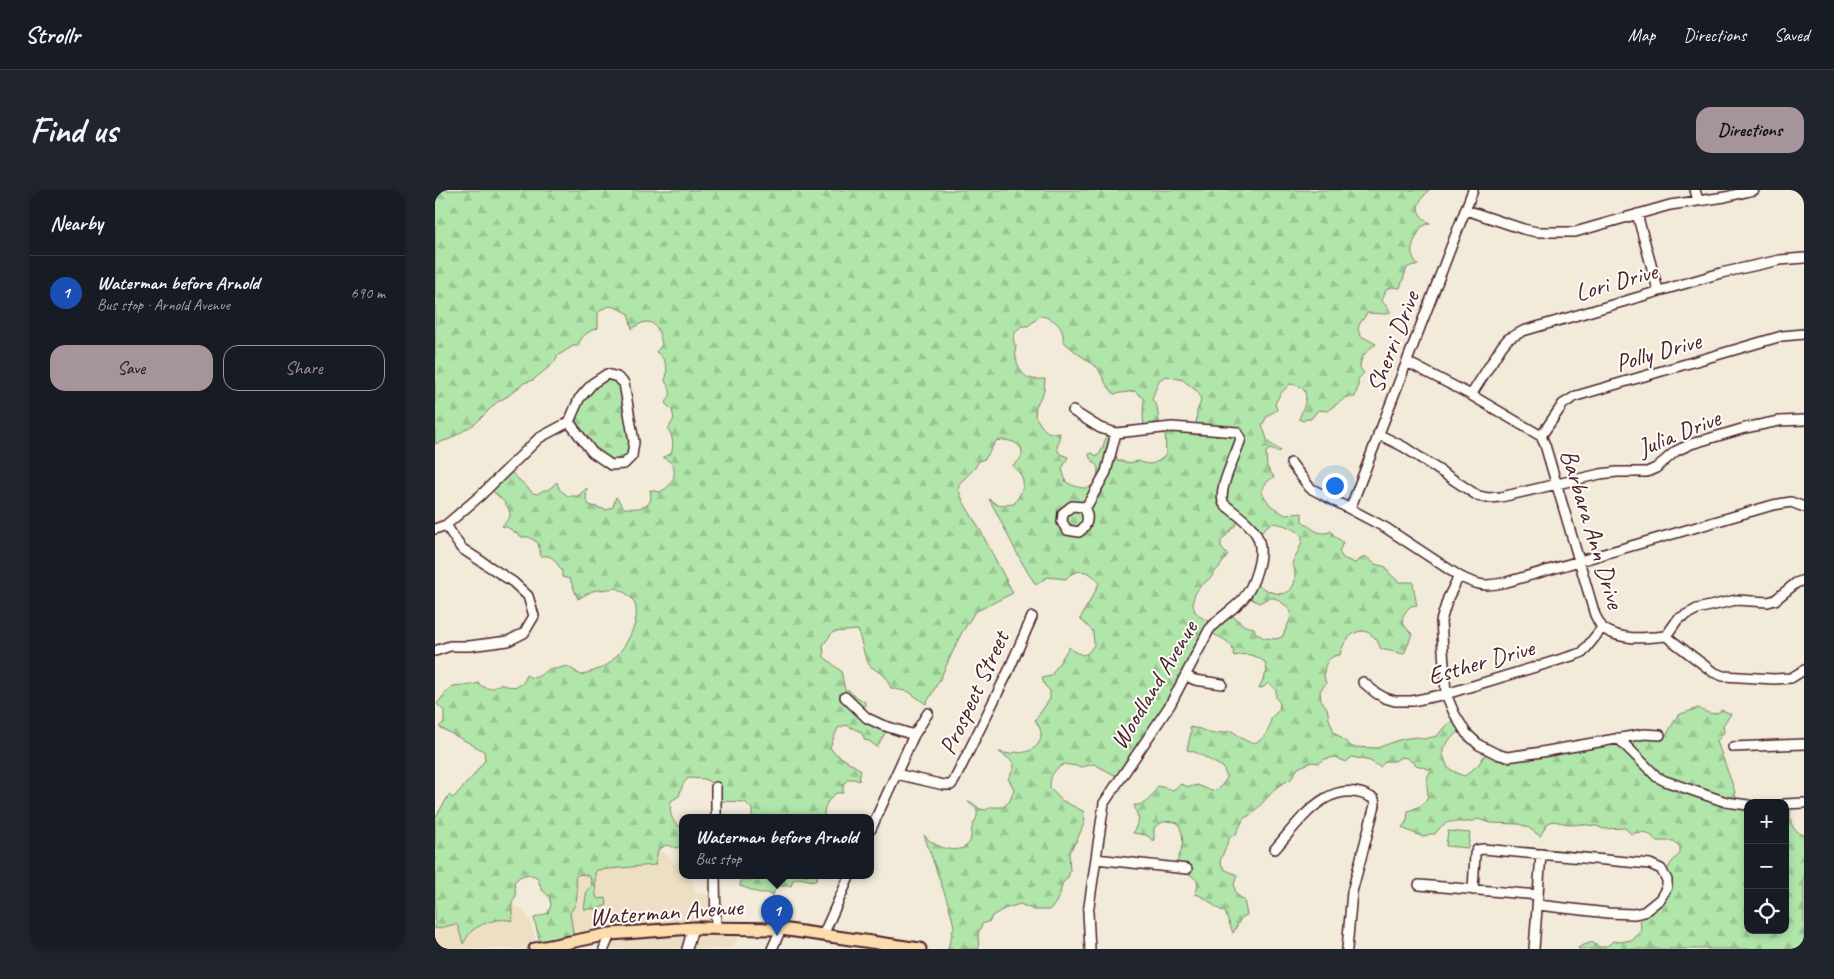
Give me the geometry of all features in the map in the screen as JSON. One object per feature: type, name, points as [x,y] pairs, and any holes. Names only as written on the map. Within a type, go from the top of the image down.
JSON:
[{"type":"main road","name":"Waterman Avenue","points":[[537,949],[610,934],[693,928],[781,930],[823,935],[857,945],[920,949]]},
{"type":"street","name":"Sherri Drive","points":[[1350,508],[1473,190]]},
{"type":"street","points":[[1695,190],[1698,200]]},
{"type":"street","points":[[1466,210],[1523,229],[1554,233],[1575,232],[1637,214],[1754,190]]},
{"type":"street","points":[[1637,214],[1658,290]]},
{"type":"street","name":"Lori Drive","points":[[1471,395],[1502,346],[1515,335],[1658,290],[1721,273],[1779,260],[1804,258]]},
{"type":"street","name":"Polly Drive","points":[[1541,436],[1563,404],[1576,396],[1782,336],[1804,334]]},
{"type":"street","name":"Barbara Ann Drive","points":[[1407,362],[1471,395],[1541,436],[1557,484],[1595,616],[1602,628],[1625,637],[1665,636]]},
{"type":"street","points":[[435,529],[446,526],[505,473],[539,438],[569,422],[579,399],[593,383],[607,374],[617,377],[623,383],[634,442],[633,456],[624,464],[611,465],[592,452],[569,422]]},
{"type":"street","name":"Woodland Avenue","points":[[1073,411],[1100,428],[1116,433],[1185,427],[1237,432],[1241,438],[1223,489],[1222,500],[1224,504],[1255,531],[1261,544],[1260,560],[1255,579],[1246,595],[1215,622],[1209,630],[1186,676],[1155,729],[1104,803],[1088,913],[1090,949]]},
{"type":"street","name":"Julia Drive","points":[[1379,434],[1427,462],[1478,496],[1487,498],[1501,497],[1617,472],[1647,472],[1656,468],[1676,451],[1691,444],[1745,428],[1779,421],[1804,420]]},
{"type":"street","points":[[1084,507],[1099,486],[1106,472],[1116,433]]},
{"type":"street","points":[[1291,463],[1310,488],[1386,528],[1459,576],[1483,586],[1492,586],[1773,505],[1791,502],[1804,507]]},
{"type":"street","points":[[435,651],[450,646],[469,646],[508,641],[524,633],[534,616],[528,596],[513,582],[461,548],[446,526]]},
{"type":"street","points":[[1459,576],[1448,598],[1441,621],[1446,694],[1454,713],[1466,733],[1479,745],[1497,754],[1507,756],[1542,752],[1644,734],[1660,735]]},
{"type":"street","points":[[1804,580],[1796,583],[1775,600],[1761,602],[1736,600],[1697,609],[1678,619],[1665,636],[1713,672],[1723,676],[1791,678],[1804,670]]},
{"type":"street","name":"Prospect Street","points":[[896,774],[951,785],[955,781],[1009,672],[1032,617]]},
{"type":"street","name":"Esther Drive","points":[[1363,682],[1376,693],[1395,701],[1412,701],[1446,694],[1575,656],[1583,652],[1602,628]]},
{"type":"street","points":[[1186,676],[1195,680],[1223,684]]},
{"type":"street","points":[[845,697],[867,718],[914,735]]},
{"type":"street","points":[[874,822],[914,735],[928,713]]},
{"type":"street","points":[[1618,738],[1657,777],[1726,802],[1744,804]]},
{"type":"street","points":[[1733,747],[1804,744]]},
{"type":"street","points":[[716,787],[716,814]]},
{"type":"street","points":[[1275,850],[1312,807],[1332,794],[1356,792],[1375,801],[1352,892],[1347,949]]},
{"type":"street","points":[[1789,804],[1804,804]]},
{"type":"street","points":[[1473,890],[1475,854],[1477,850],[1650,864],[1659,867],[1664,874],[1667,887],[1651,908],[1639,914],[1609,913],[1538,905]]},
{"type":"street","points":[[1534,949],[1541,854]]},
{"type":"street","points":[[1096,859],[1187,868]]},
{"type":"street","points":[[715,879],[715,928]]},
{"type":"street","points":[[823,935],[848,879]]},
{"type":"street","points":[[1419,885],[1539,895]]},
{"type":"street","points":[[687,949],[693,928]]},
{"type":"street","points":[[772,949],[781,930]]},
{"type":"street","points":[[604,949],[610,934]]},
{"type":"shaded area","points":[[658,851],[667,854],[673,862],[679,863],[679,879],[692,879],[695,893],[714,895],[715,928],[743,930],[732,949],[607,949],[612,938],[574,938],[570,913],[576,906],[578,893],[575,877],[577,875],[586,874],[590,877],[592,886],[584,909],[597,909],[598,899],[596,897],[595,873],[597,869],[655,865]]},
{"type":"shaded area","points":[[513,906],[523,910],[530,920],[540,949],[435,949],[435,929],[456,924],[463,943],[472,931],[489,922],[505,919]]},
{"type":"green space","points":[[435,190],[1429,190],[1421,200],[1418,208],[1421,215],[1430,223],[1421,227],[1412,246],[1412,255],[1418,265],[1407,268],[1400,288],[1392,287],[1386,290],[1382,301],[1391,312],[1386,314],[1367,313],[1359,325],[1358,330],[1361,336],[1376,344],[1367,351],[1361,360],[1360,368],[1364,373],[1358,379],[1355,397],[1346,397],[1327,411],[1318,410],[1311,419],[1303,421],[1299,419],[1305,402],[1305,392],[1298,385],[1290,384],[1280,394],[1275,404],[1277,410],[1268,415],[1262,425],[1268,442],[1281,451],[1277,452],[1270,449],[1266,452],[1267,467],[1274,477],[1263,488],[1262,493],[1270,505],[1285,515],[1302,513],[1302,521],[1316,531],[1327,533],[1331,531],[1334,536],[1343,542],[1339,552],[1343,558],[1355,563],[1365,556],[1375,564],[1386,567],[1389,573],[1399,582],[1413,582],[1417,605],[1411,606],[1403,617],[1405,627],[1412,634],[1404,654],[1381,649],[1376,639],[1364,631],[1353,634],[1348,638],[1340,655],[1331,658],[1326,664],[1324,674],[1326,683],[1320,691],[1321,700],[1327,708],[1334,732],[1352,747],[1377,748],[1402,739],[1417,737],[1424,739],[1437,736],[1445,726],[1457,718],[1463,729],[1451,738],[1443,748],[1443,755],[1448,768],[1465,776],[1479,764],[1488,750],[1501,754],[1658,737],[1667,734],[1678,715],[1698,708],[1710,714],[1722,710],[1731,714],[1723,725],[1724,732],[1717,741],[1735,792],[1736,805],[1744,806],[1744,934],[1789,934],[1790,805],[1791,823],[1795,830],[1804,835],[1804,949],[1578,949],[1592,942],[1603,947],[1613,941],[1633,940],[1641,930],[1640,913],[1665,891],[1667,870],[1680,854],[1680,847],[1674,841],[1656,841],[1651,835],[1645,833],[1631,834],[1625,828],[1604,829],[1596,826],[1574,825],[1553,821],[1548,823],[1540,836],[1519,824],[1490,823],[1478,819],[1465,822],[1450,822],[1440,827],[1435,834],[1423,837],[1402,828],[1407,820],[1408,811],[1419,807],[1427,798],[1427,783],[1431,770],[1401,757],[1395,761],[1386,761],[1380,767],[1370,761],[1352,757],[1346,762],[1335,757],[1325,759],[1319,763],[1312,762],[1298,768],[1291,779],[1278,786],[1252,814],[1244,818],[1236,834],[1230,837],[1220,861],[1224,869],[1237,875],[1234,885],[1236,894],[1244,900],[1247,915],[1241,918],[1233,933],[1225,912],[1203,897],[1195,894],[1198,886],[1197,880],[1183,869],[1175,868],[1183,840],[1178,823],[1165,822],[1156,826],[1154,828],[1154,841],[1146,835],[1133,833],[1139,820],[1134,805],[1146,802],[1158,786],[1173,790],[1181,784],[1189,787],[1197,785],[1212,791],[1219,789],[1227,778],[1223,767],[1187,750],[1191,732],[1190,727],[1212,734],[1232,731],[1247,741],[1254,743],[1262,739],[1269,727],[1271,718],[1279,710],[1280,703],[1276,698],[1276,690],[1268,683],[1264,687],[1259,688],[1267,671],[1265,662],[1250,655],[1234,656],[1234,651],[1230,644],[1211,633],[1122,779],[1094,764],[1082,767],[1064,764],[1053,774],[1050,788],[1061,800],[1083,811],[1085,821],[1069,853],[1070,871],[1062,884],[1055,904],[1049,910],[1034,910],[1020,904],[1004,909],[992,916],[990,921],[982,924],[978,934],[979,949],[948,949],[954,926],[949,906],[924,835],[927,839],[944,848],[961,849],[970,842],[972,828],[977,816],[977,810],[968,802],[971,802],[980,809],[986,810],[991,807],[1003,807],[1010,801],[1014,789],[1008,778],[1012,773],[1014,765],[1011,760],[999,752],[1010,754],[1024,752],[1033,749],[1039,743],[1041,734],[1035,720],[1050,699],[1050,691],[1045,686],[1042,678],[1051,676],[1069,647],[1083,655],[1088,653],[1094,645],[1093,631],[1080,619],[1099,583],[1092,575],[1079,572],[1070,575],[1066,579],[1047,577],[1036,585],[989,499],[999,505],[1014,504],[1022,489],[1023,480],[1021,475],[1012,466],[1022,456],[1022,451],[1016,443],[1003,440],[996,441],[985,459],[979,461],[960,483],[958,489],[1013,593],[975,612],[961,634],[926,704],[909,692],[891,688],[886,677],[870,666],[865,656],[858,630],[833,632],[823,645],[824,657],[841,671],[845,690],[849,690],[865,702],[864,716],[888,728],[877,747],[865,740],[861,732],[846,725],[838,728],[830,747],[833,752],[861,770],[859,781],[848,779],[843,785],[843,793],[836,793],[826,806],[824,814],[752,814],[752,809],[745,802],[718,801],[717,787],[705,779],[688,778],[683,784],[679,796],[671,801],[670,805],[673,820],[679,826],[679,847],[676,848],[666,845],[658,850],[655,865],[597,870],[595,873],[596,896],[598,899],[606,898],[607,905],[597,909],[584,909],[587,890],[592,886],[590,877],[582,874],[575,877],[577,896],[575,905],[570,913],[574,938],[541,947],[534,918],[548,913],[551,905],[549,896],[542,890],[537,877],[527,875],[520,877],[514,882],[516,896],[512,905],[513,921],[498,920],[477,927],[463,944],[456,924],[435,929],[435,818],[449,795],[453,798],[485,760],[484,751],[439,727],[444,722],[444,711],[437,704],[447,691],[454,686],[478,683],[489,688],[500,684],[516,686],[523,683],[526,675],[535,677],[549,669],[567,666],[581,675],[601,668],[613,660],[625,645],[636,617],[636,608],[633,600],[617,588],[592,591],[578,599],[570,579],[562,577],[562,571],[556,562],[549,556],[541,556],[538,543],[529,537],[522,537],[507,527],[502,526],[510,517],[509,509],[490,489],[509,470],[533,493],[537,494],[548,490],[557,482],[559,489],[568,496],[578,496],[587,488],[586,499],[589,505],[607,510],[613,507],[616,497],[624,508],[640,508],[650,501],[650,490],[660,492],[667,487],[674,477],[674,469],[673,464],[663,457],[671,454],[672,451],[672,438],[668,429],[674,419],[672,410],[665,403],[670,392],[665,381],[666,365],[656,352],[662,345],[659,332],[649,322],[644,322],[632,329],[628,313],[613,307],[606,307],[598,313],[598,328],[585,335],[578,346],[573,346],[557,356],[555,362],[533,380],[524,383],[496,403],[476,423],[450,439],[435,444]],"holes":[[[1040,316],[1049,318],[1060,327],[1063,341],[1098,368],[1106,384],[1114,394],[1135,391],[1144,399],[1144,431],[1160,428],[1157,407],[1152,399],[1159,380],[1166,376],[1183,380],[1199,393],[1201,401],[1197,411],[1196,428],[1165,430],[1166,454],[1157,462],[1150,464],[1139,461],[1128,463],[1118,460],[1113,449],[1117,431],[1109,430],[1100,454],[1096,456],[1092,453],[1089,454],[1098,467],[1096,481],[1093,485],[1084,488],[1066,482],[1062,469],[1068,457],[1060,454],[1057,449],[1060,433],[1048,432],[1042,427],[1035,416],[1036,406],[1044,391],[1045,379],[1028,378],[1022,372],[1016,359],[1016,346],[1013,340],[1015,333],[1021,326],[1028,326]],[[1241,519],[1259,535],[1273,523],[1283,525],[1293,529],[1302,537],[1300,547],[1292,563],[1295,579],[1293,587],[1289,591],[1278,593],[1271,592],[1253,583],[1246,596],[1259,603],[1268,598],[1275,598],[1288,607],[1291,613],[1290,620],[1282,637],[1276,639],[1264,638],[1256,633],[1254,628],[1245,626],[1229,613],[1215,625],[1197,614],[1193,607],[1195,594],[1228,555],[1221,548],[1221,541]]]},
{"type":"green space","points":[[614,374],[624,386],[631,455],[623,463],[603,462],[570,422],[586,391]]},
{"type":"green space","points":[[1448,831],[1470,833],[1468,848],[1446,846]]},
{"type":"green space","points":[[741,879],[796,879],[793,880],[791,886],[779,886],[774,891],[773,896],[740,886]]},
{"type":"place","name":"Waterman before Arnold","points":[[777,936]]}]
